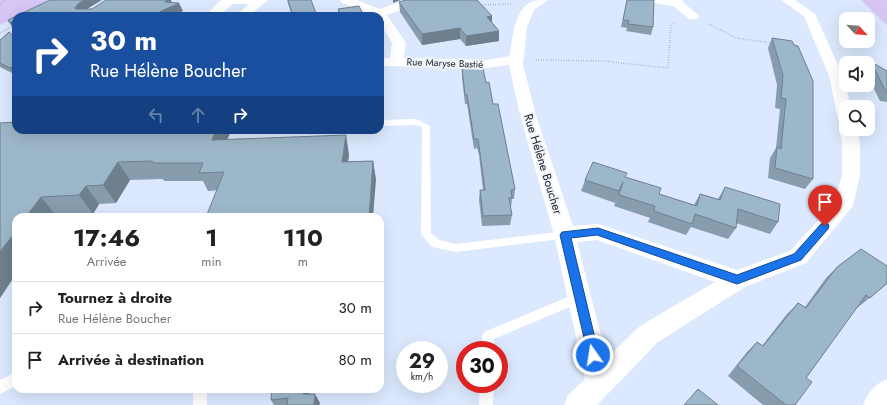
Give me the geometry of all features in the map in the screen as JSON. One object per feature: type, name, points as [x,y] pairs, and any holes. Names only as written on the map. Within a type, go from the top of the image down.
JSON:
[{"type":"street","points":[[215,12],[228,0],[261,0]]},
{"type":"street","points":[[247,12],[261,0]]},
{"type":"street","points":[[346,0],[377,12]]},
{"type":"street","points":[[383,12],[417,0]]},
{"type":"street","points":[[529,8],[542,0]]},
{"type":"street","points":[[657,0],[677,1],[693,16]]},
{"type":"street","points":[[787,0],[809,14],[836,76],[841,100]]},
{"type":"street","name":"Rue Hélène Boucher","points":[[529,8],[520,27],[516,66],[528,115],[565,235],[600,384]]},
{"type":"street","name":"Rue Maryse Bastié","points":[[384,19],[399,43],[397,61]]},
{"type":"street","name":"Rue Maryse Bastié","points":[[384,62],[486,64],[516,59]]},
{"type":"street","points":[[578,405],[649,334],[737,280],[798,257],[843,206],[851,176],[850,136]]},
{"type":"street","points":[[565,235],[598,232],[737,280]]},
{"type":"street","points":[[877,405],[887,393]]},
{"type":"lane","points":[[384,123],[416,122],[426,126],[426,234],[436,244],[456,248],[565,235]]},
{"type":"lane","points":[[488,341],[488,336],[580,297]]},
{"type":"lane","points":[[0,387],[12,381]]},
{"type":"lane","points":[[200,393],[200,405]]},
{"type":"lane","points":[[486,405],[487,393]]},
{"type":"path","points":[[0,4],[6,0]]},
{"type":"path","points":[[474,6],[505,3],[529,8]]},
{"type":"path","points":[[516,59],[603,61],[668,68],[671,24],[693,16],[736,38],[773,44]]},
{"type":"path","points":[[0,33],[12,26]]},
{"type":"shaded area","points":[[0,0],[48,0],[25,12],[12,12],[12,19],[0,25]]},
{"type":"shaded area","points":[[861,0],[887,0],[887,25],[875,12]]},
{"type":"building","points":[[50,0],[84,0],[78,4],[75,8],[76,9],[92,9],[106,0],[167,0],[165,2],[179,3],[160,12],[24,12]]},
{"type":"building","points":[[288,0],[311,0],[316,12],[292,12]]},
{"type":"building","points":[[406,0],[477,0],[492,16],[487,17],[499,31],[466,36],[460,28],[422,34],[399,2]]},
{"type":"building","points":[[627,0],[654,0],[653,27],[628,24],[629,21],[623,20]]},
{"type":"building","points":[[359,6],[362,12],[339,12],[338,9]]},
{"type":"building","points":[[12,18],[12,22],[9,22],[8,20]]},
{"type":"building","points":[[9,32],[12,35],[12,67],[10,68],[0,63],[0,40]]},
{"type":"building","points":[[772,38],[792,41],[794,45],[798,46],[813,81],[813,179],[775,168],[777,147],[781,149],[786,99],[781,98],[783,75]]},
{"type":"building","points":[[875,64],[887,71],[886,92],[875,70]]},
{"type":"building","points":[[462,68],[483,68],[486,83],[489,82],[493,104],[498,104],[515,189],[511,190],[512,197],[509,198],[512,215],[483,216],[480,190],[485,190],[479,146],[478,139],[474,139],[467,95],[465,95]]},
{"type":"building","points":[[12,122],[12,134],[214,134],[212,140],[346,135],[342,162],[373,161],[369,213],[208,213],[224,172],[199,173],[203,163],[155,163],[151,161],[118,162],[103,185],[86,186],[79,195],[41,197],[29,213],[12,213],[12,236],[0,252],[0,123]]},
{"type":"building","points":[[593,162],[627,173],[625,177],[661,188],[659,194],[697,206],[700,194],[720,200],[725,187],[780,204],[778,222],[738,209],[736,228],[695,214],[692,224],[654,211],[655,206],[619,195],[623,182],[619,191],[585,180]]},
{"type":"building","points":[[861,249],[887,266],[887,283],[870,298],[866,295],[806,378],[812,382],[795,405],[786,405],[737,366],[757,342],[763,346],[798,303],[806,308],[837,267]]},
{"type":"building","points":[[698,389],[718,405],[684,405]]},
{"type":"building","points":[[272,393],[315,394],[314,405],[287,405],[288,398],[271,400]]},
{"type":"route","points":[[593,355],[565,235],[598,232],[737,280],[798,257],[825,226]]}]
